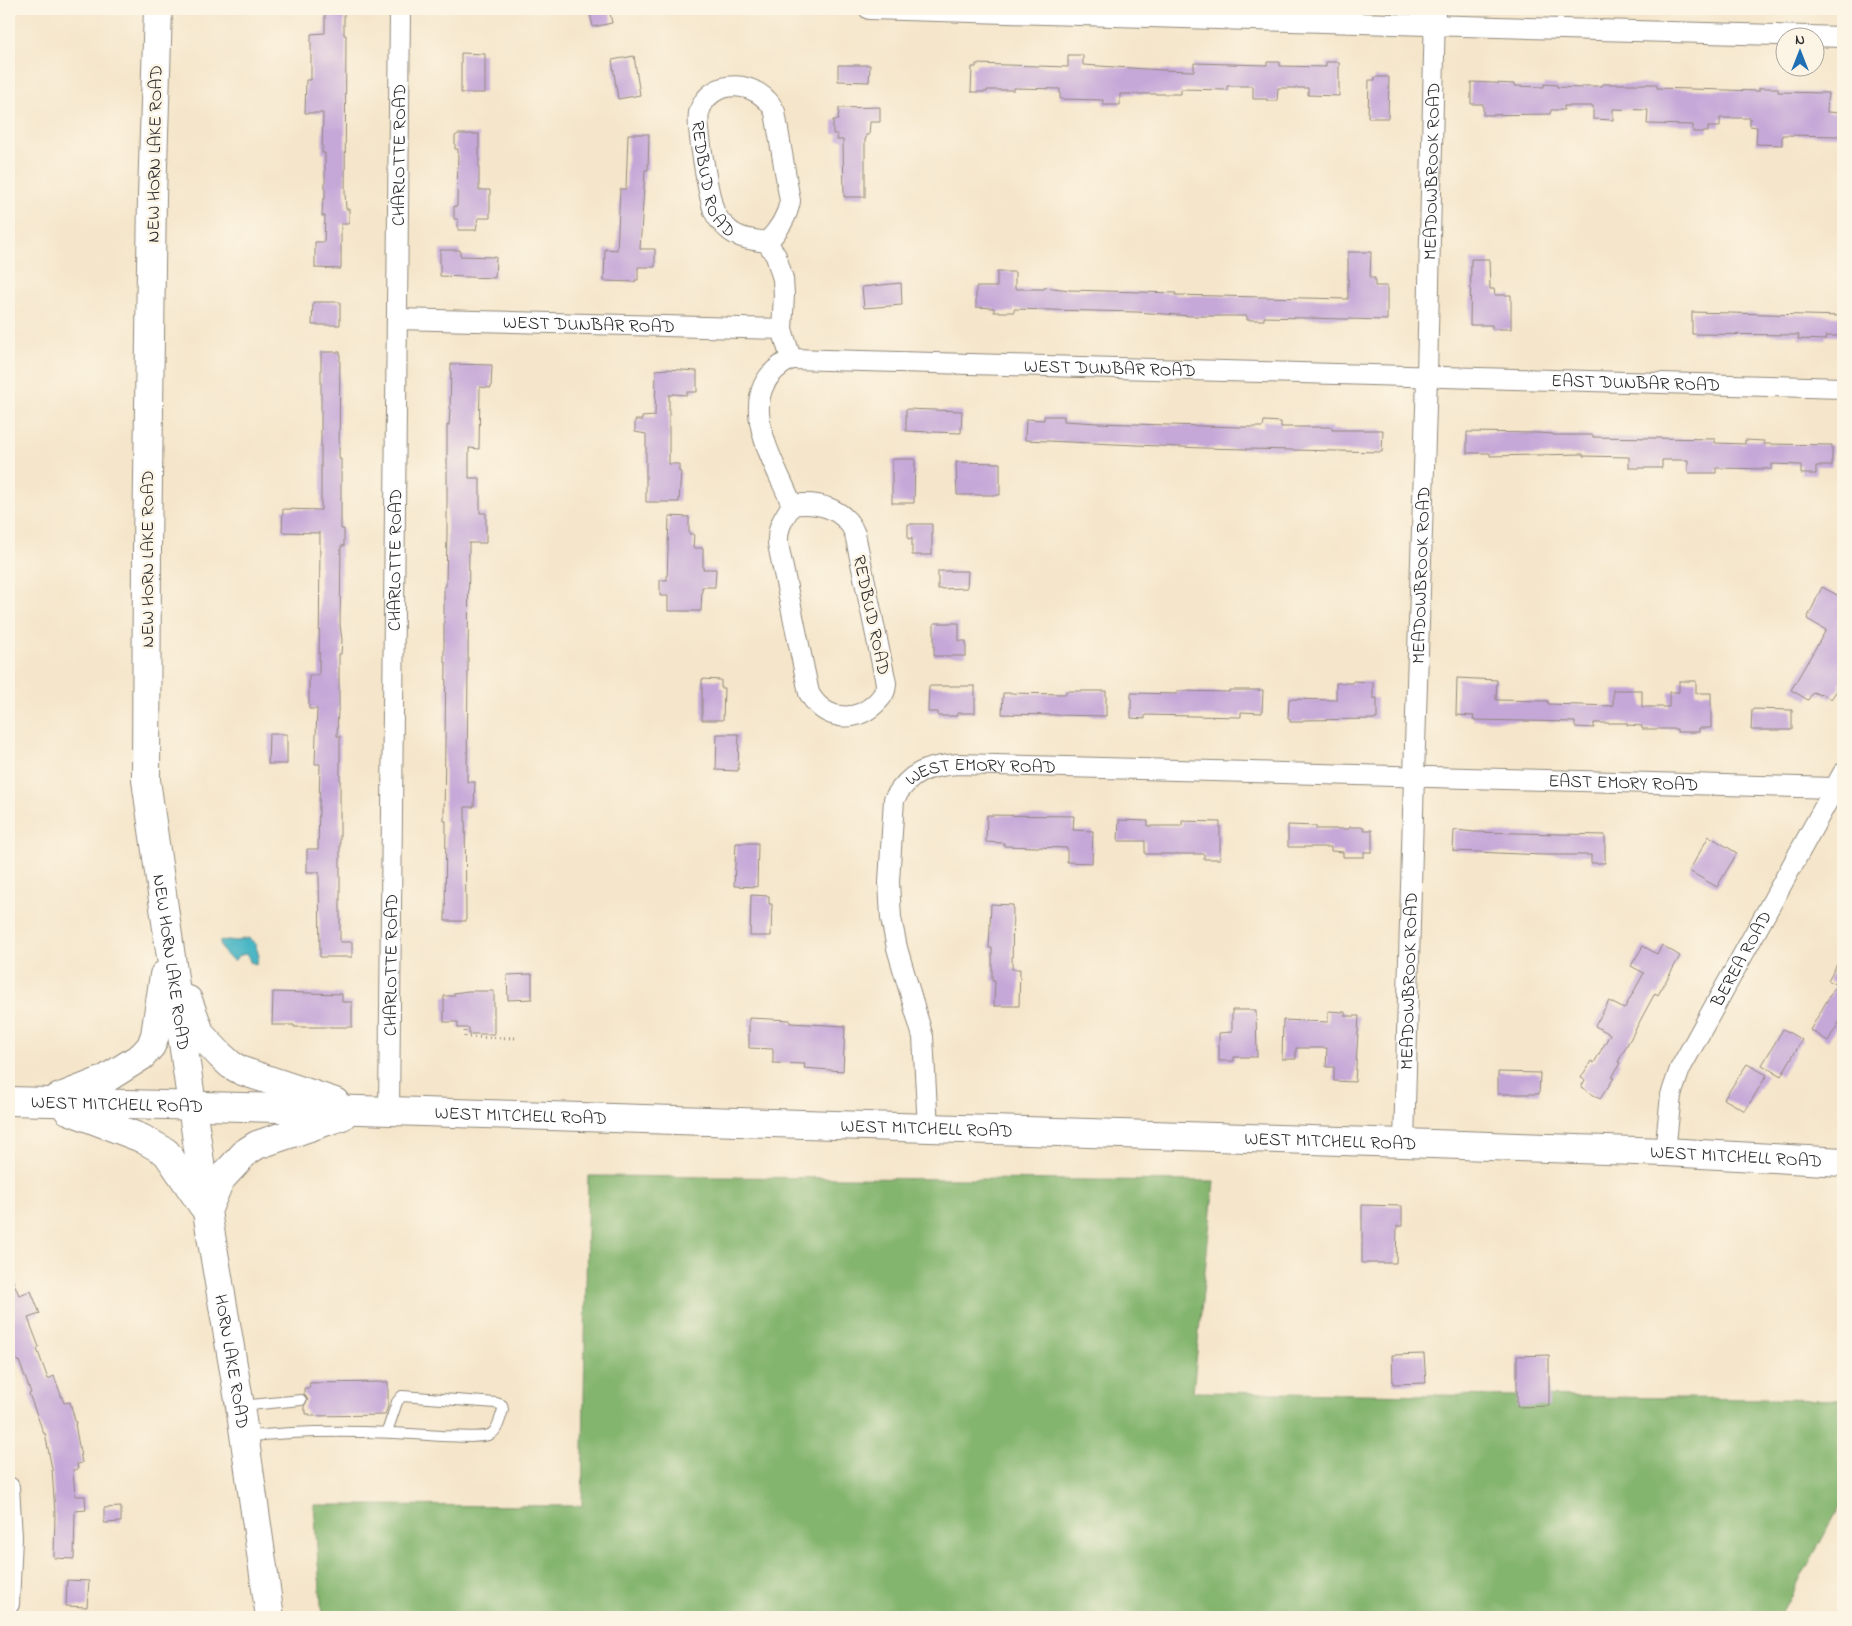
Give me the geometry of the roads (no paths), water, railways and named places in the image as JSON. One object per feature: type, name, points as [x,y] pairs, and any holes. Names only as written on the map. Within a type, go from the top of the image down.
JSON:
[{"type":"main road","name":"NEW HORN LAKE ROAD","points":[[158,9],[152,196],[147,519],[146,780],[192,1106]]},
{"type":"main road","points":[[46,1102],[104,1080],[142,1056],[151,1046],[155,1035],[168,946]]},
{"type":"main road","points":[[168,946],[201,1035],[221,1056],[242,1071],[360,1110]]},
{"type":"main road","name":"WEST MITCHELL ROAD","points":[[9,1101],[360,1110],[1404,1143],[1665,1152],[1843,1162]]},
{"type":"main road","points":[[46,1102],[156,1145],[166,1152],[207,1212]]},
{"type":"main road","name":"HORN LAKE ROAD","points":[[192,1106],[207,1212],[240,1406],[270,1617]]},
{"type":"main road","points":[[207,1212],[220,1180],[246,1152],[257,1145],[360,1110]]},
{"type":"street","name":"CHARLOTTE ROAD","points":[[389,1111],[400,9]]},
{"type":"street","points":[[869,9],[1435,17],[1843,37]]},
{"type":"street","name":"MEADOWBROOK ROAD","points":[[1404,1143],[1427,376],[1435,17]]},
{"type":"street","name":"REDBUD ROAD","points":[[767,242],[782,224],[790,201],[775,112],[771,103],[753,89],[740,86],[726,88],[715,92],[706,100],[699,114],[699,128],[712,202],[719,220],[729,231],[742,238],[767,242],[776,256],[783,279],[782,329],[791,359]]},
{"type":"street","name":"WEST DUNBAR ROAD","points":[[397,319],[782,329]]},
{"type":"street","name":"WEST DUNBAR ROAD","points":[[791,359],[1427,376]]},
{"type":"street","points":[[791,359],[774,370],[767,378],[761,395],[759,412],[764,442],[792,505]]},
{"type":"street","name":"EAST DUNBAR ROAD","points":[[1427,376],[1843,388]]},
{"type":"street","name":"REDBUD ROAD","points":[[808,504],[827,507],[845,517],[852,524],[856,534],[886,683],[885,693],[880,700],[863,713],[853,717],[840,716],[827,711],[809,693],[777,542],[779,527],[792,505],[808,504]]},
{"type":"street","name":"WEST EMORY ROAD","points":[[928,1128],[923,1037],[896,948],[889,900],[894,799],[902,785],[914,775],[938,765],[958,764],[1414,776]]},
{"type":"street","name":"EAST EMORY ROAD","points":[[1414,776],[1839,780]]},
{"type":"street","name":"BEREA ROAD","points":[[1665,1152],[1671,1095],[1680,1069],[1839,780]]},
{"type":"street","points":[[9,1488],[12,1537],[9,1604]]},
{"type":"lane","points":[[244,1437],[282,1432],[387,1432],[446,1436],[485,1436],[495,1430],[503,1410],[502,1406],[496,1403],[402,1396],[397,1402],[387,1432]]},
{"type":"lane","points":[[240,1406],[301,1400]]},
{"type":"water","points":[[248,938],[255,943],[259,956],[256,964],[250,962],[248,955],[245,954],[238,956],[234,961],[221,948],[220,941],[237,941]]}]
